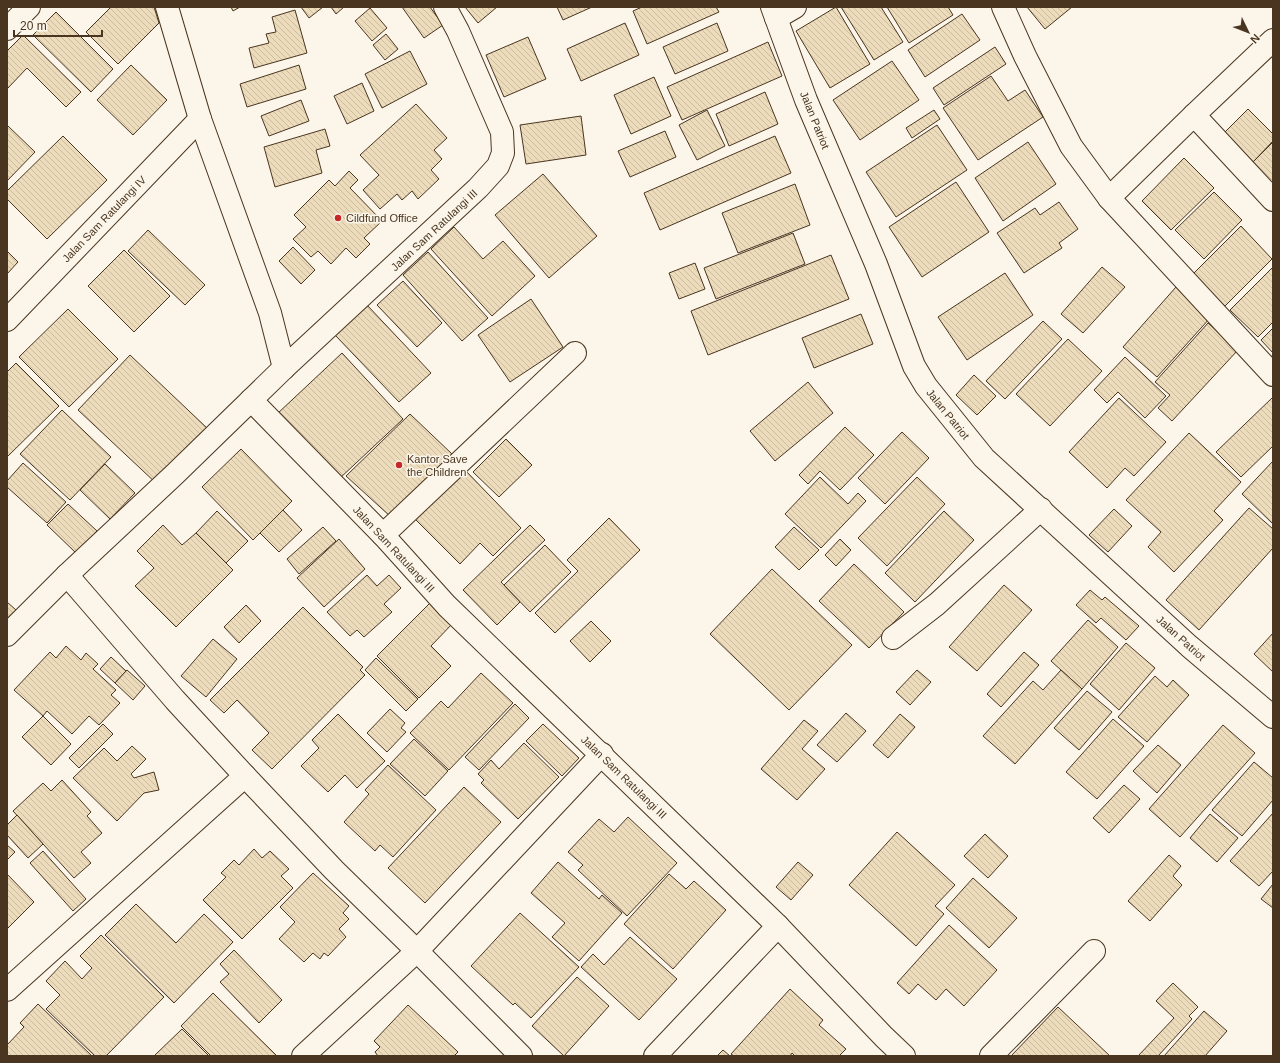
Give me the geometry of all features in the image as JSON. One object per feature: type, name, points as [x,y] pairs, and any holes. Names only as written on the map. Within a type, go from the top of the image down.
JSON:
[{"type":"street","points":[[7,29],[29,7]]},
{"type":"street","points":[[167,7],[200,119],[270,313],[284,368]]},
{"type":"street","name":"Jalan Sam Ratulangi III","points":[[445,7],[458,31],[502,132],[503,153],[498,166],[473,193],[251,400],[383,535],[447,606],[602,754],[778,926],[904,1056]]},
{"type":"street","points":[[774,13],[795,7]]},
{"type":"street","points":[[1003,7],[1025,56],[1070,146],[1109,198],[1273,374]]},
{"type":"street","name":"Jalan Patriot","points":[[774,13],[806,100],[876,264],[914,366],[926,386],[984,458],[1189,646],[1273,717]]},
{"type":"street","points":[[1109,198],[1273,40]]},
{"type":"street","points":[[1194,115],[1273,200]]},
{"type":"street","name":"Jalan Sam Ratulangi IV","points":[[7,320],[200,119]]},
{"type":"street","points":[[383,535],[575,352]]},
{"type":"street","points":[[7,634],[251,400]]},
{"type":"street","points":[[893,638],[937,604],[1041,510]]},
{"type":"street","points":[[67,575],[175,700],[245,776],[334,870],[521,1056]]},
{"type":"street","points":[[303,1056],[417,951],[602,754]]},
{"type":"street","points":[[7,990],[245,776]]},
{"type":"street","points":[[655,1056],[778,926]]},
{"type":"street","points":[[991,1056],[1094,951]]},
{"type":"building","points":[[111,7],[154,7],[159,23],[118,64],[86,32]]},
{"type":"building","points":[[231,7],[240,7],[233,11]]},
{"type":"building","points":[[301,7],[323,7],[309,18]]},
{"type":"building","points":[[331,7],[344,7],[336,14]]},
{"type":"building","points":[[402,7],[430,7],[443,25],[424,38]]},
{"type":"building","points":[[465,7],[497,7],[478,23]]},
{"type":"building","points":[[557,7],[592,7],[563,20]]},
{"type":"building","points":[[642,7],[716,7],[719,12],[647,44],[633,11]]},
{"type":"building","points":[[836,7],[870,64],[830,88],[796,31]]},
{"type":"building","points":[[841,7],[881,7],[903,42],[874,60]]},
{"type":"building","points":[[887,7],[948,7],[953,15],[909,43]]},
{"type":"building","points":[[1027,7],[1072,7],[1045,29]]},
{"type":"building","points":[[370,8],[387,28],[372,41],[355,21]]},
{"type":"building","points":[[295,10],[307,53],[254,68],[249,48],[269,43],[266,34],[276,32],[272,17]]},
{"type":"building","points":[[56,12],[113,69],[91,92],[33,35]]},
{"type":"building","points":[[962,14],[980,40],[925,77],[908,50]]},
{"type":"building","points":[[625,23],[639,55],[581,81],[567,49]]},
{"type":"building","points":[[717,23],[728,51],[675,74],[663,47]]},
{"type":"building","points":[[386,34],[398,49],[385,60],[373,45]]},
{"type":"building","points":[[23,35],[81,92],[66,107],[27,68],[8,88],[7,87],[7,51]]},
{"type":"building","points":[[528,37],[546,79],[504,97],[486,55]]},
{"type":"building","points":[[768,42],[782,76],[682,120],[667,87]]},
{"type":"building","points":[[995,47],[1006,64],[944,105],[933,88]]},
{"type":"building","points":[[410,51],[427,84],[382,108],[365,74]]},
{"type":"building","points":[[892,61],[919,100],[860,140],[833,100]]},
{"type":"building","points":[[131,65],[167,100],[133,135],[97,100]]},
{"type":"building","points":[[299,65],[306,89],[247,107],[240,84]]},
{"type":"building","points":[[991,76],[1008,101],[1025,90],[1043,117],[978,160],[943,108]]},
{"type":"building","points":[[654,77],[671,116],[631,134],[614,95]]},
{"type":"building","points":[[362,83],[374,111],[347,124],[334,96]]},
{"type":"building","points":[[765,92],[778,124],[729,146],[716,114]]},
{"type":"building","points":[[301,100],[309,121],[269,136],[261,116]]},
{"type":"building","points":[[416,104],[447,138],[434,150],[442,159],[431,170],[439,179],[418,199],[412,191],[402,200],[397,194],[380,209],[363,190],[379,175],[360,155]]},
{"type":"building","points":[[1248,109],[1273,134],[1273,141],[1253,162],[1224,133]]},
{"type":"building","points":[[707,110],[725,146],[697,160],[679,125]]},
{"type":"building","points":[[934,110],[940,119],[912,138],[906,128]]},
{"type":"building","points":[[581,116],[586,155],[526,164],[520,125]]},
{"type":"building","points":[[7,125],[35,152],[7,181]]},
{"type":"building","points":[[937,125],[967,170],[896,217],[866,172]]},
{"type":"building","points":[[325,129],[330,146],[316,150],[322,173],[275,187],[264,147]]},
{"type":"building","points":[[665,131],[676,157],[630,177],[618,151]]},
{"type":"building","points":[[63,136],[107,180],[47,239],[7,199],[7,191]]},
{"type":"building","points":[[775,136],[791,173],[660,230],[644,193]]},
{"type":"building","points":[[1028,142],[1056,184],[1003,221],[975,178]]},
{"type":"building","points":[[1273,142],[1273,181],[1270,183],[1252,163]]},
{"type":"building","points":[[1184,158],[1214,188],[1171,230],[1142,201]]},
{"type":"building","name":"Cildfund Office","points":[[349,171],[358,180],[350,188],[382,221],[364,238],[370,244],[356,258],[346,248],[331,264],[318,251],[311,257],[293,239],[306,227],[294,215],[329,180],[335,186]]},
{"type":"building","points":[[543,174],[597,236],[549,278],[495,215]]},
{"type":"building","points":[[956,182],[989,232],[922,277],[889,227]]},
{"type":"building","points":[[795,184],[810,225],[738,253],[722,213]]},
{"type":"building","points":[[1214,192],[1242,220],[1204,259],[1175,230]]},
{"type":"building","points":[[1059,202],[1078,229],[1059,243],[1062,248],[1024,273],[997,233],[1035,208],[1040,215]]},
{"type":"building","points":[[1241,226],[1272,259],[1225,306],[1193,274]]},
{"type":"building","points":[[454,227],[483,259],[503,241],[535,276],[492,316],[431,249]]},
{"type":"building","points":[[148,230],[205,285],[185,305],[128,251]]},
{"type":"building","points":[[793,233],[805,264],[716,299],[704,268]]},
{"type":"building","points":[[293,247],[315,270],[301,284],[279,261]]},
{"type":"building","points":[[124,250],[170,296],[134,332],[88,286]]},
{"type":"building","points":[[7,251],[18,262],[7,274]]},
{"type":"building","points":[[428,252],[488,318],[462,341],[403,275]]},
{"type":"building","points":[[831,255],[849,299],[708,355],[691,311]]},
{"type":"building","points":[[695,263],[705,289],[679,299],[669,273]]},
{"type":"building","points":[[1102,267],[1125,287],[1083,333],[1061,314]]},
{"type":"building","points":[[1273,267],[1273,322],[1258,337],[1230,310]]},
{"type":"building","points":[[1005,273],[1033,315],[967,360],[938,317]]},
{"type":"building","points":[[403,281],[442,323],[417,347],[377,305]]},
{"type":"building","points":[[1176,287],[1210,318],[1157,377],[1123,347]]},
{"type":"building","points":[[531,299],[563,347],[510,382],[478,335]]},
{"type":"building","points":[[367,305],[431,373],[399,402],[335,335]]},
{"type":"building","points":[[68,309],[118,359],[69,407],[19,357]]},
{"type":"building","points":[[861,314],[873,344],[814,368],[802,338]]},
{"type":"building","points":[[1043,321],[1062,339],[1005,399],[986,381]]},
{"type":"building","points":[[1208,323],[1238,350],[1172,421],[1158,408],[1170,395],[1155,382]]},
{"type":"building","points":[[1273,328],[1273,353],[1261,340]]},
{"type":"building","points":[[1068,339],[1102,371],[1050,426],[1016,394]]},
{"type":"building","points":[[342,353],[403,419],[339,479],[277,414]]},
{"type":"building","points":[[130,355],[208,429],[157,484],[78,410]]},
{"type":"building","points":[[1125,357],[1166,396],[1145,418],[1118,392],[1107,403],[1094,390]]},
{"type":"building","points":[[16,363],[59,406],[7,457],[7,372]]},
{"type":"building","points":[[974,375],[996,396],[977,415],[956,395]]},
{"type":"building","points":[[808,382],[833,413],[775,461],[750,431]]},
{"type":"building","points":[[1273,397],[1273,446],[1241,477],[1216,452]]},
{"type":"building","points":[[1119,398],[1166,442],[1134,476],[1125,468],[1107,488],[1069,452]]},
{"type":"building","points":[[62,410],[111,457],[70,500],[20,454]]},
{"type":"building","name":"Kantor Save the Children","points":[[410,414],[452,454],[391,517],[346,476]]},
{"type":"building","points":[[845,427],[874,455],[840,490],[820,471],[808,484],[799,475]]},
{"type":"building","points":[[902,432],[929,458],[885,504],[858,478]]},
{"type":"building","points":[[1189,433],[1241,482],[1214,511],[1223,520],[1174,572],[1148,547],[1161,532],[1126,500]]},
{"type":"building","points":[[506,439],[532,465],[499,497],[473,472]]},
{"type":"building","points":[[241,449],[292,501],[253,540],[202,487]]},
{"type":"building","points":[[1273,461],[1273,524],[1242,494]]},
{"type":"building","points":[[23,463],[66,502],[47,523],[7,487],[7,481]]},
{"type":"building","points":[[105,464],[135,493],[110,519],[80,490]]},
{"type":"building","points":[[464,469],[521,528],[493,556],[480,543],[460,564],[414,518]]},
{"type":"building","points":[[820,477],[848,504],[858,493],[866,501],[821,548],[785,514]]},
{"type":"building","points":[[917,477],[945,504],[887,566],[858,538]]},
{"type":"building","points":[[68,504],[97,531],[76,553],[47,525]]},
{"type":"building","points":[[1249,508],[1273,529],[1273,548],[1199,630],[1166,600]]},
{"type":"building","points":[[1114,509],[1132,526],[1108,552],[1089,535]]},
{"type":"building","points":[[283,510],[302,530],[279,552],[260,533]]},
{"type":"building","points":[[217,511],[248,541],[226,563],[196,533]]},
{"type":"building","points":[[944,511],[974,540],[915,602],[885,573]]},
{"type":"building","points":[[609,518],[640,550],[555,633],[535,613],[578,571],[567,560]]},
{"type":"building","points":[[163,525],[182,545],[196,533],[233,570],[176,627],[135,586],[154,568],[137,551]]},
{"type":"building","points":[[530,525],[545,540],[501,582],[520,602],[497,625],[463,590]]},
{"type":"building","points":[[323,527],[336,541],[299,574],[287,559]]},
{"type":"building","points":[[794,527],[819,550],[799,570],[775,547]]},
{"type":"building","points":[[339,539],[365,569],[324,607],[297,578]]},
{"type":"building","points":[[840,539],[851,550],[836,566],[825,555]]},
{"type":"building","points":[[545,545],[571,572],[530,612],[504,585]]},
{"type":"building","points":[[854,564],[904,612],[869,648],[819,601]]},
{"type":"building","points":[[772,569],[852,645],[789,710],[710,634]]},
{"type":"building","points":[[367,575],[377,586],[389,575],[401,588],[384,604],[392,612],[364,637],[357,630],[350,636],[327,612]]},
{"type":"building","points":[[1004,585],[1032,610],[977,671],[949,647]]},
{"type":"building","points":[[1090,590],[1102,600],[1105,597],[1139,626],[1126,640],[1101,618],[1096,623],[1076,605]]},
{"type":"building","points":[[432,601],[454,622],[431,646],[451,666],[419,698],[377,656]]},
{"type":"building","points":[[7,602],[16,610],[7,621]]},
{"type":"building","points":[[246,605],[261,621],[239,643],[224,627]]},
{"type":"building","points":[[303,607],[363,667],[360,670],[365,675],[272,769],[252,750],[269,733],[237,700],[224,713],[210,700]]},
{"type":"building","points":[[1088,620],[1118,647],[1082,689],[1051,661]]},
{"type":"building","points":[[591,621],[611,641],[590,662],[570,641]]},
{"type":"building","points":[[1273,633],[1273,672],[1254,654]]},
{"type":"building","points":[[213,639],[237,659],[206,697],[181,676]]},
{"type":"building","points":[[1126,643],[1155,668],[1119,710],[1090,684]]},
{"type":"building","points":[[66,646],[81,660],[86,653],[98,664],[93,669],[116,690],[111,695],[120,703],[99,725],[89,716],[72,734],[47,711],[43,716],[14,690],[50,652],[56,658]]},
{"type":"building","points":[[1024,652],[1039,665],[1001,707],[987,694]]},
{"type":"building","points":[[111,657],[126,671],[115,683],[100,669]]},
{"type":"building","points":[[376,658],[418,699],[406,711],[365,670]]},
{"type":"building","points":[[127,670],[145,686],[133,700],[115,683]]},
{"type":"building","points":[[917,670],[931,682],[910,705],[896,692]]},
{"type":"building","points":[[1061,670],[1082,689],[1015,764],[983,736],[1033,681],[1043,690]]},
{"type":"building","points":[[481,673],[513,703],[449,770],[410,733],[441,701],[448,708]]},
{"type":"building","points":[[1155,676],[1167,687],[1173,680],[1189,695],[1147,742],[1118,717]]},
{"type":"building","points":[[1087,691],[1112,712],[1079,750],[1054,728]]},
{"type":"building","points":[[515,704],[529,718],[479,770],[465,757]]},
{"type":"building","points":[[390,709],[405,723],[401,728],[406,732],[387,752],[367,733]]},
{"type":"building","points":[[846,713],[866,731],[837,762],[817,745]]},
{"type":"building","points":[[338,714],[385,761],[357,788],[345,775],[328,792],[301,766],[319,748],[312,740]]},
{"type":"building","points":[[900,714],[915,727],[888,758],[873,745]]},
{"type":"building","points":[[43,716],[71,744],[51,765],[22,737]]},
{"type":"building","points":[[1113,719],[1144,746],[1097,799],[1066,772]]},
{"type":"building","points":[[804,720],[818,731],[802,749],[825,769],[797,800],[761,769]]},
{"type":"building","points":[[103,724],[113,734],[79,768],[69,758]]},
{"type":"building","points":[[543,724],[579,758],[562,776],[526,741]]},
{"type":"building","points":[[1223,725],[1255,753],[1180,837],[1149,809]]},
{"type":"building","points":[[414,739],[448,771],[425,796],[390,764]]},
{"type":"building","points":[[524,743],[559,777],[518,819],[481,783],[484,780],[478,774],[491,760],[499,769]]},
{"type":"building","points":[[1158,745],[1181,765],[1157,793],[1133,771]]},
{"type":"building","points":[[132,746],[146,759],[131,774],[134,778],[154,772],[159,790],[144,793],[117,821],[73,778],[104,748],[117,761]]},
{"type":"building","points":[[1254,762],[1273,778],[1273,800],[1242,836],[1212,810]]},
{"type":"building","points":[[388,765],[436,810],[393,857],[380,845],[375,851],[344,822],[369,794],[365,790]]},
{"type":"building","points":[[62,780],[91,812],[87,816],[102,833],[81,852],[91,863],[74,878],[13,811],[43,783],[51,791]]},
{"type":"building","points":[[1124,785],[1140,799],[1109,833],[1093,818]]},
{"type":"building","points":[[464,787],[501,822],[425,903],[388,868]]},
{"type":"building","points":[[1273,813],[1273,871],[1259,886],[1230,861]]},
{"type":"building","points":[[1210,814],[1238,838],[1217,862],[1190,838]]},
{"type":"building","points":[[17,815],[43,844],[28,858],[7,835],[7,825]]},
{"type":"building","points":[[628,817],[677,863],[627,916],[578,870],[583,865],[568,852],[599,819],[614,832]]},
{"type":"building","points":[[897,832],[955,885],[935,906],[944,914],[916,946],[849,885]]},
{"type":"building","points":[[985,834],[1008,856],[988,878],[964,856]]},
{"type":"building","points":[[7,845],[15,852],[7,860]]},
{"type":"building","points":[[254,849],[262,858],[270,851],[289,869],[281,876],[293,888],[242,939],[203,900],[226,877],[221,873],[234,860],[239,865]]},
{"type":"building","points":[[43,851],[86,899],[73,911],[30,863]]},
{"type":"building","points":[[1169,855],[1181,866],[1173,876],[1182,885],[1150,921],[1128,901]]},
{"type":"building","points":[[558,862],[599,899],[602,895],[622,913],[579,961],[552,937],[565,923],[531,893]]},
{"type":"building","points":[[798,862],[813,875],[791,900],[776,887]]},
{"type":"building","points":[[313,873],[349,906],[343,913],[349,919],[339,929],[346,937],[328,956],[324,953],[320,959],[313,953],[304,962],[279,939],[295,922],[280,907]]},
{"type":"building","points":[[7,874],[34,902],[7,929]]},
{"type":"building","points":[[669,874],[686,889],[694,881],[726,910],[673,969],[624,924]]},
{"type":"building","points":[[973,878],[1017,918],[989,948],[946,908]]},
{"type":"building","points":[[1273,884],[1273,908],[1261,899]]},
{"type":"building","points":[[136,904],[176,943],[204,914],[233,942],[174,1003],[105,935]]},
{"type":"building","points":[[520,913],[579,967],[531,1018],[515,1003],[513,1005],[471,966]]},
{"type":"building","points":[[949,925],[997,970],[964,1006],[946,989],[936,1000],[918,984],[909,994],[897,983]]},
{"type":"building","points":[[101,935],[164,997],[106,1056],[95,1056],[46,1009],[60,995],[46,981],[65,961],[82,979],[92,968],[80,956]]},
{"type":"building","points":[[630,937],[677,979],[639,1020],[581,967],[593,954],[604,965]]},
{"type":"building","points":[[234,950],[282,1000],[259,1023],[220,982],[229,974],[220,964]]},
{"type":"building","points":[[577,977],[609,1006],[564,1056],[532,1026]]},
{"type":"building","points":[[1173,983],[1198,1007],[1189,1016],[1192,1019],[1158,1056],[1138,1056],[1174,1018],[1156,1001]]},
{"type":"building","points":[[790,989],[823,1020],[819,1025],[846,1049],[839,1056],[795,1056],[792,1053],[790,1056],[734,1056],[731,1054]]},
{"type":"building","points":[[213,993],[277,1056],[211,1056],[181,1026]]},
{"type":"building","points":[[38,1004],[92,1056],[7,1056],[7,1045],[24,1027],[20,1023]]},
{"type":"building","points":[[408,1005],[458,1052],[454,1056],[378,1056],[375,1052],[380,1047],[374,1041]]},
{"type":"building","points":[[1058,1007],[1110,1056],[1011,1056]]},
{"type":"building","points":[[1204,1011],[1227,1031],[1205,1056],[1164,1056]]},
{"type":"building","points":[[182,1029],[209,1056],[154,1056]]},
{"type":"building","points":[[723,1050],[730,1056],[717,1056]]},
{"type":"place","name":"Cildfund Office","points":[[338,218]]},
{"type":"place","name":"Kantor Save the Children","points":[[399,465]]}]
